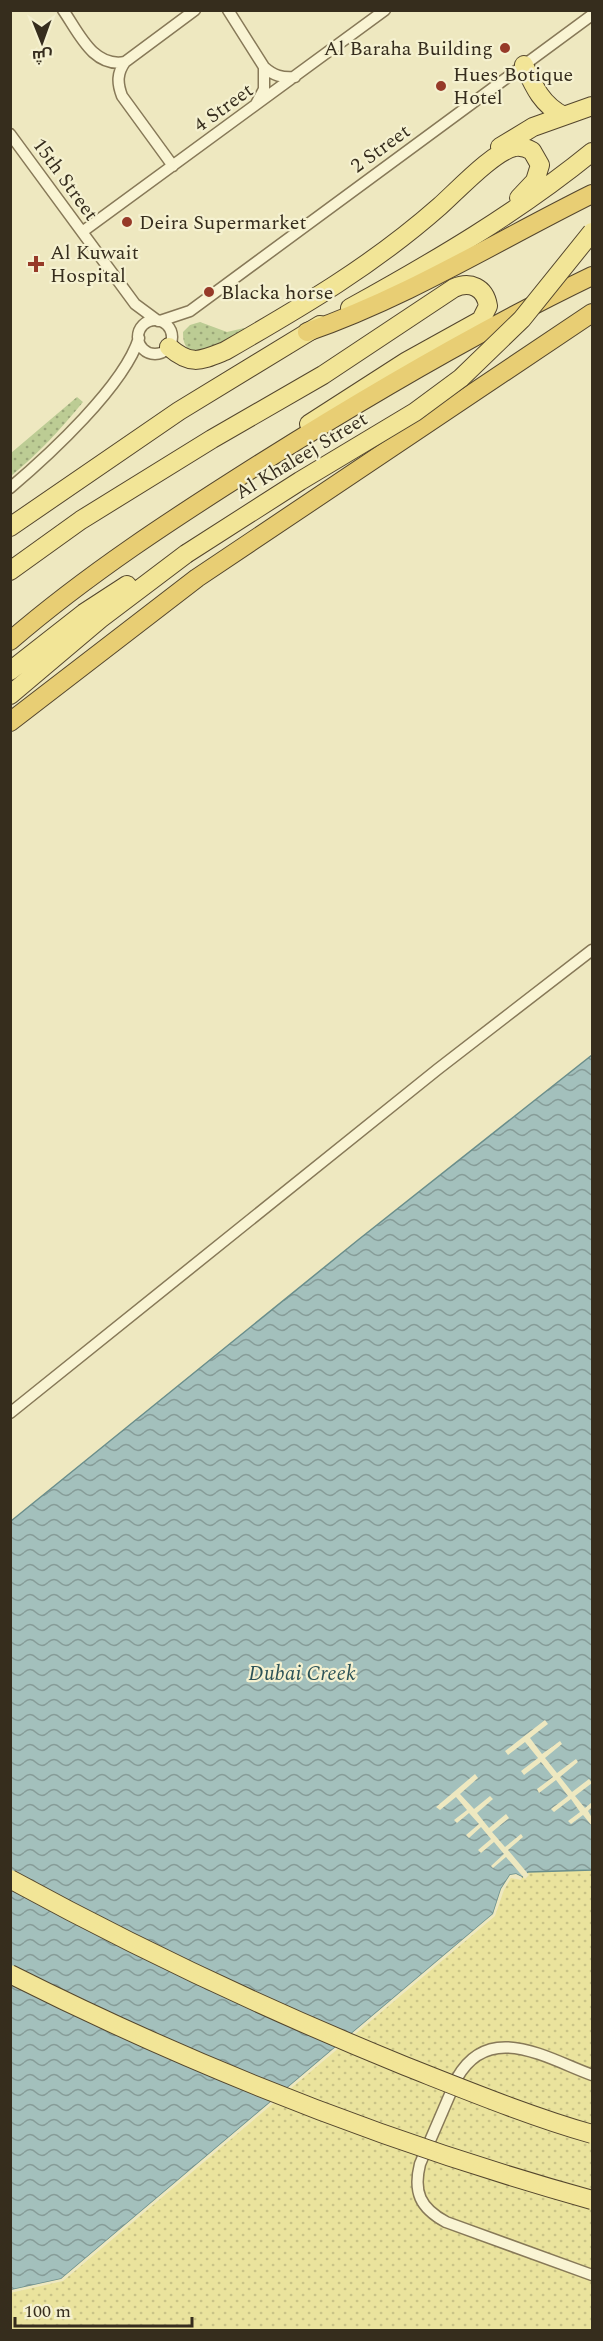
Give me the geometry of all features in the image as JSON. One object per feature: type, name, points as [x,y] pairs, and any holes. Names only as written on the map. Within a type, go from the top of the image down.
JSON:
[{"type":"highway","points":[[307,332],[413,289],[592,194]]},
{"type":"highway","points":[[10,641],[114,559],[277,453],[436,357],[592,276]]},
{"type":"highway","points":[[10,722],[197,578],[592,313]]},
{"type":"main road","points":[[524,65],[539,95],[550,107],[564,116]]},
{"type":"main road","points":[[468,180],[486,159],[508,141],[533,127],[592,106]]},
{"type":"main road","points":[[163,348],[193,360],[204,359],[225,351],[362,269],[418,225],[468,180],[511,148],[527,148],[536,155],[540,165],[538,176],[495,224]]},
{"type":"main road","points":[[10,527],[161,423],[307,332],[495,224],[592,152]]},
{"type":"main road","name":"Al Khaleej Street","points":[[10,694],[100,619],[180,559],[300,481],[415,412],[461,378],[522,319],[592,232]]},
{"type":"main road","points":[[10,571],[81,520],[212,439],[322,375],[454,288],[471,285],[482,290],[488,306],[481,320],[406,361],[319,417],[277,453]]},
{"type":"main road","points":[[10,670],[100,601],[136,580],[180,559]]},
{"type":"main road","points":[[10,1879],[149,1952],[332,2037],[502,2104],[592,2134]]},
{"type":"main road","points":[[10,1974],[157,2045],[297,2103],[418,2147],[592,2199]]},
{"type":"street","points":[[63,10],[97,57],[111,63],[125,62]]},
{"type":"street","points":[[173,166],[119,89],[119,75],[125,62],[195,10]]},
{"type":"street","name":"4 Street","points":[[82,232],[253,109],[385,10]]},
{"type":"street","points":[[230,11],[264,67],[280,77],[296,77]]},
{"type":"street","name":"2 Street","points":[[163,348],[190,311],[592,15]]},
{"type":"street","points":[[253,109],[264,89],[264,67]]},
{"type":"street","name":"15th Street","points":[[10,134],[135,304],[159,321]]},
{"type":"street","name":"15th Street","points":[[135,304],[140,333]]},
{"type":"street","name":"2 Street","points":[[159,321],[190,311]]},
{"type":"street","points":[[10,488],[76,425],[124,367],[133,353],[140,333],[150,321],[159,321],[169,327],[163,348]]},
{"type":"street","points":[[140,333],[142,348],[163,348]]},
{"type":"street","points":[[124,367],[137,358],[163,348]]},
{"type":"street","points":[[10,1413],[438,1069],[592,950]]},
{"type":"street","points":[[592,2075],[521,2049],[506,2046],[490,2047],[476,2054],[464,2064],[457,2078],[420,2164],[417,2177],[418,2192],[424,2205],[433,2215],[446,2222],[592,2275]]},
{"type":"green space","points":[[200,322],[227,332],[244,328],[247,332],[197,354],[186,346],[183,332],[190,325]]},
{"type":"green space","points":[[77,397],[83,402],[75,412],[40,450],[11,476],[11,453]]},
{"type":"sand","points":[[592,1870],[592,2330],[11,2330],[10,2290],[61,2279],[493,1914],[501,1889],[510,1875],[528,1872]]},
{"type":"water","name":"Dubai Creek","points":[[592,1055],[592,1870],[528,1872],[522,1877],[516,1874],[510,1875],[501,1889],[493,1914],[61,2279],[11,2290],[11,1521],[358,1240]]},
{"type":"pier","points":[[545,1720],[548,1724],[530,1738],[542,1754],[560,1741],[562,1744],[545,1758],[557,1773],[576,1759],[578,1762],[560,1777],[572,1792],[589,1779],[592,1783],[575,1796],[585,1808],[592,1802],[592,1807],[588,1811],[592,1818],[592,1826],[583,1815],[571,1824],[568,1821],[580,1812],[571,1799],[554,1812],[551,1809],[568,1796],[556,1780],[539,1793],[537,1789],[553,1777],[541,1762],[524,1775],[521,1771],[538,1758],[525,1742],[508,1755],[505,1751]]},
{"type":"pier","points":[[475,1774],[478,1778],[460,1794],[474,1809],[490,1796],[493,1799],[477,1813],[489,1828],[506,1814],[509,1818],[492,1832],[505,1847],[521,1834],[523,1837],[508,1850],[529,1875],[525,1879],[506,1857],[493,1868],[491,1866],[504,1854],[494,1842],[481,1853],[478,1850],[491,1839],[481,1827],[469,1838],[466,1835],[479,1824],[469,1813],[457,1823],[454,1820],[467,1810],[456,1797],[440,1810],[436,1807]]},
{"type":"pier","points":[[516,1874],[522,1877],[521,1880],[511,1878],[495,1916],[63,2281],[10,2293],[11,2290],[61,2279],[493,1914],[501,1889],[510,1875]]},
{"type":"place","name":"Al Baraha Building","points":[[505,48]]},
{"type":"place","name":"Hues Botique Hotel","points":[[441,86]]},
{"type":"place","name":"Deira Supermarket","points":[[127,222]]},
{"type":"place","name":"Al Kuwait Hospital","points":[[36,264]]},
{"type":"place","name":"Blacka horse","points":[[209,292]]}]
